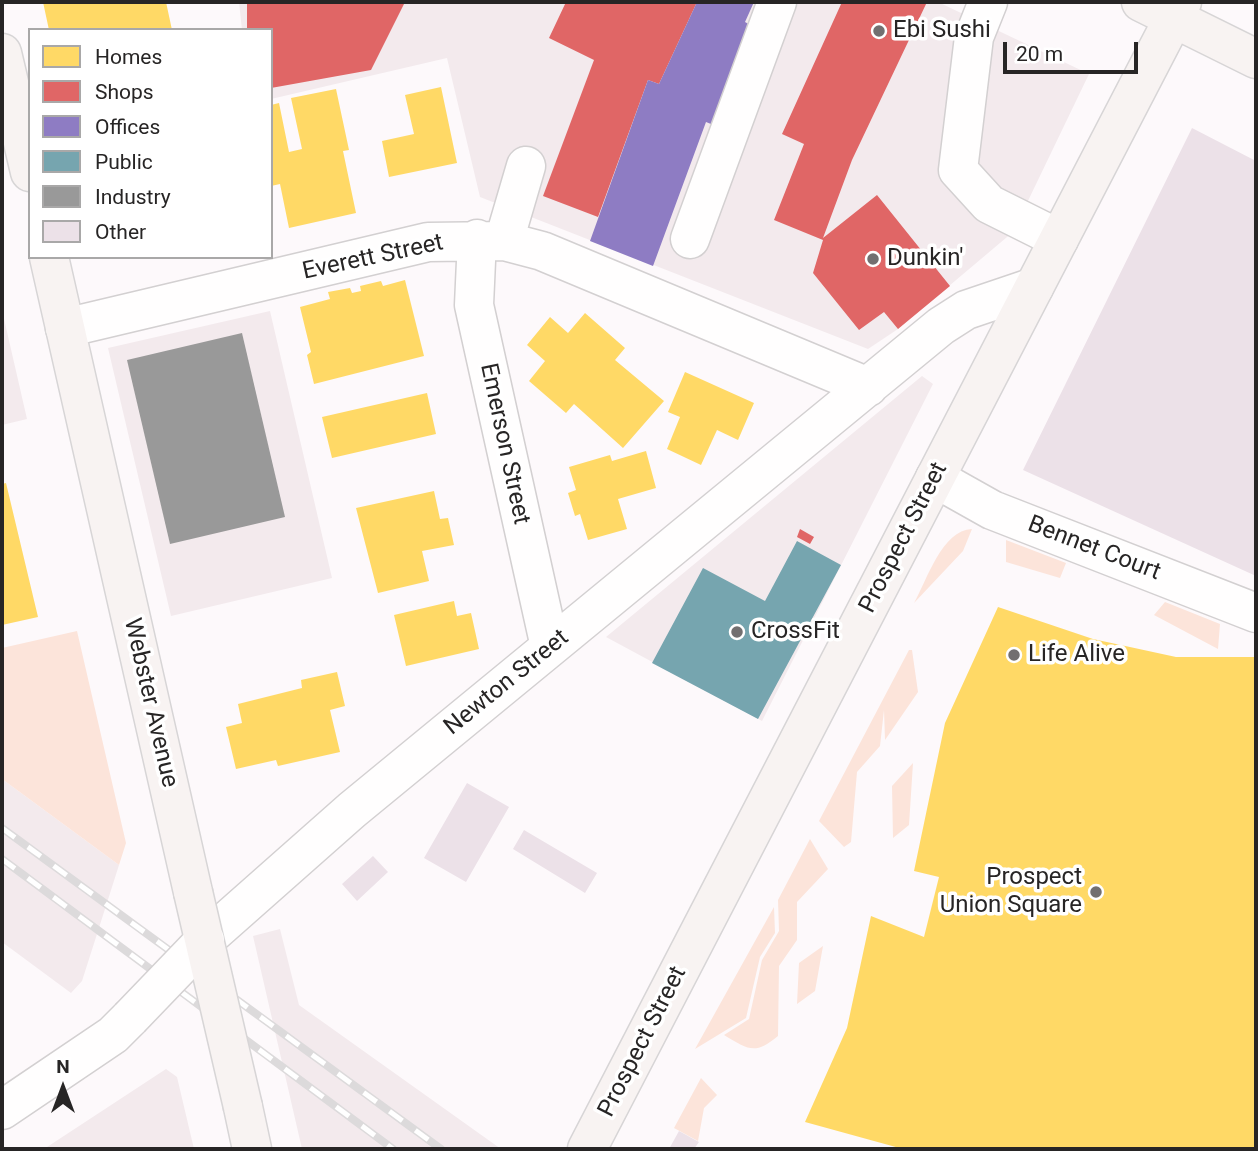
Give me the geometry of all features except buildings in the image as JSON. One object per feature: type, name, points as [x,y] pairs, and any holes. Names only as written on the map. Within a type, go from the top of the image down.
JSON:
[{"type":"main road","name":"Prospect Street","points":[[587,1149],[1059,239],[1166,7]]},
{"type":"main road","points":[[1166,7],[1256,59]]},
{"type":"main road","points":[[2,53],[28,164]]},
{"type":"main road","name":"Webster Avenue","points":[[49,259],[193,892],[216,930],[252,1149]]},
{"type":"street","points":[[690,239],[778,2]]},
{"type":"street","points":[[988,2],[974,37],[958,170],[989,204],[1059,239]]},
{"type":"street","name":"Emerson Street","points":[[526,166],[491,240],[474,305],[550,647]]},
{"type":"street","name":"Everett Street","points":[[65,328],[428,243],[491,240],[542,251],[868,387]]},
{"type":"street","name":"Newton Street","points":[[2,1110],[113,1035],[216,930],[352,810],[941,326],[967,310],[1034,287]]},
{"type":"street","name":"Bennet Court","points":[[935,478],[992,510],[1256,613]]},
{"type":"shaded area","points":[[239,2],[938,2],[1089,74],[1013,232],[898,329],[868,349],[480,197],[447,58],[273,99],[273,28],[242,28]]},
{"type":"shaded area","points":[[2,310],[27,419],[2,425]]},
{"type":"shaded area","points":[[270,311],[332,578],[171,616],[108,348]]},
{"type":"shaded area","points":[[922,376],[933,384],[762,721],[606,637]]},
{"type":"shaded area","points":[[972,529],[963,551],[914,603],[944,547],[961,532]]},
{"type":"shaded area","points":[[1006,540],[1066,563],[1060,578],[1006,562]]},
{"type":"shaded area","points":[[1165,602],[1220,624],[1218,649],[1154,615]]},
{"type":"shaded area","points":[[77,631],[126,843],[119,865],[2,779],[2,648]]},
{"type":"shaded area","points":[[909,650],[912,650],[918,692],[885,740],[884,710],[880,746],[857,772],[851,842],[844,847],[819,821]]},
{"type":"shaded area","points":[[913,763],[909,825],[893,838],[892,786]]},
{"type":"shaded area","points":[[2,779],[119,865],[82,981],[71,993],[2,942]]},
{"type":"shaded area","points":[[810,839],[828,869],[797,902],[797,940],[779,966],[778,1036],[763,1046],[746,1047],[724,1035],[749,1019],[762,960],[779,931],[778,900]]},
{"type":"shaded area","points":[[774,907],[775,933],[760,957],[746,1018],[695,1049]]},
{"type":"shaded area","points":[[280,929],[299,1005],[501,1149],[302,1149],[253,936]]},
{"type":"shaded area","points":[[823,946],[815,991],[797,1004],[799,963]]},
{"type":"shaded area","points":[[166,1069],[177,1077],[194,1149],[44,1149]]},
{"type":"shaded area","points":[[701,1078],[717,1095],[704,1108],[698,1141],[674,1128]]},
{"type":"railway","points":[[2,828],[441,1149]]},
{"type":"railway","points":[[2,859],[393,1149]]},
{"type":"place","name":"Ebi Sushi","points":[[879,31]]},
{"type":"place","name":"Dunkin'","points":[[873,259]]},
{"type":"place","name":"CrossFit","points":[[737,632]]},
{"type":"place","name":"Life Alive","points":[[1014,655]]},
{"type":"place","name":"Prospect Union Square","points":[[1096,892]]}]
